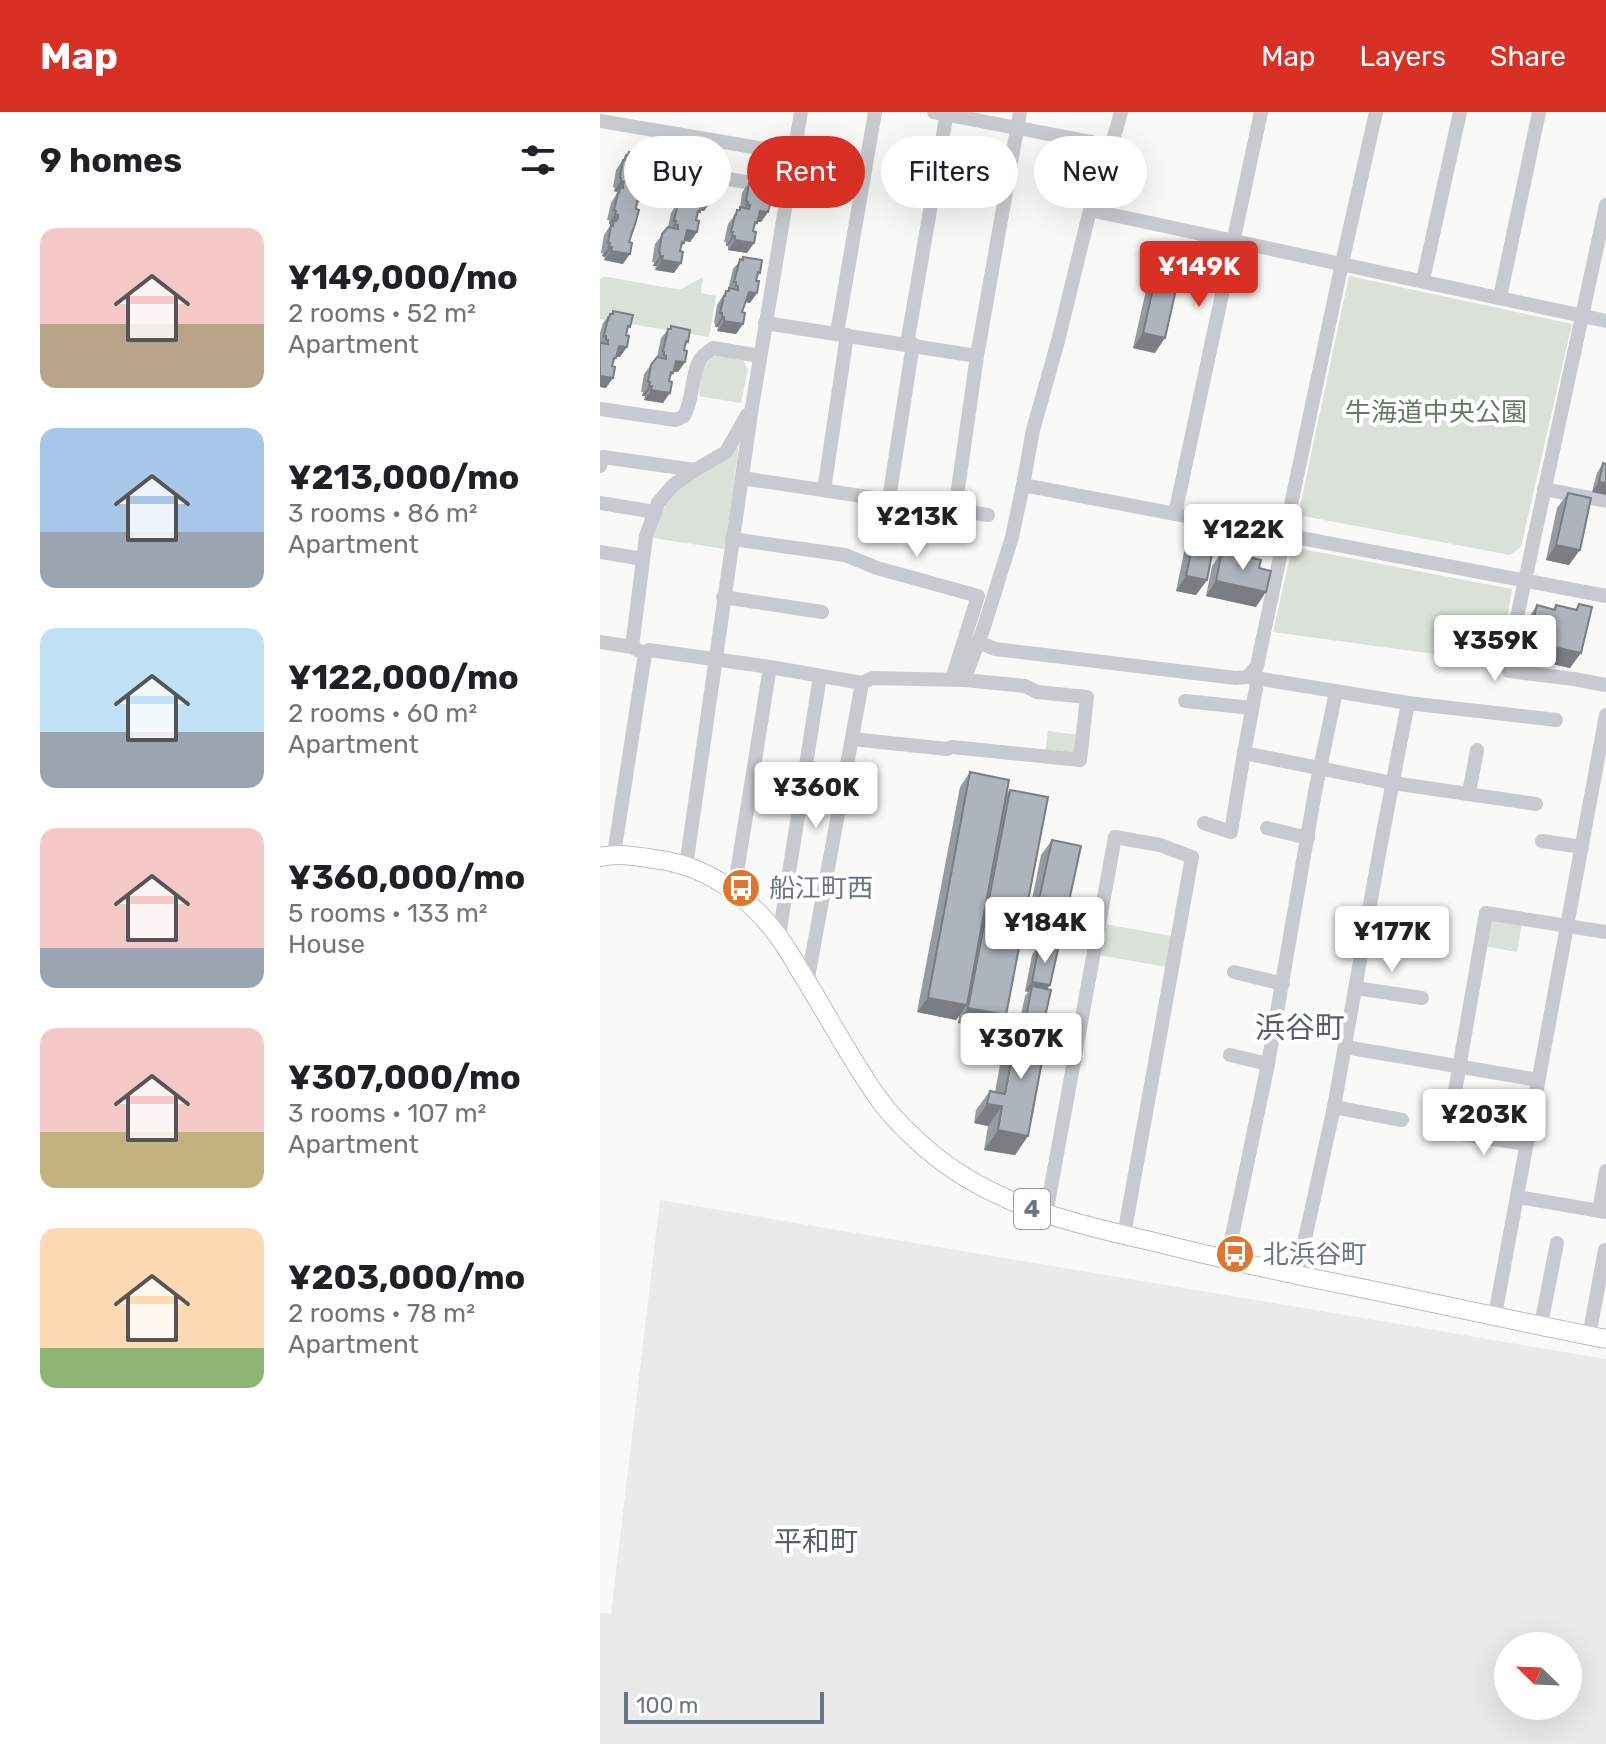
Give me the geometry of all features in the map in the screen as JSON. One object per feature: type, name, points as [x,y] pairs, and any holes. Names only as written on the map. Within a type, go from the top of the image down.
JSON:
[{"type":"main road","name":"4","points":[[607,855],[668,861],[686,866],[718,879],[734,891],[779,936],[877,1096],[905,1129],[936,1157],[1007,1199],[1046,1214],[1227,1260],[1597,1337]]},
{"type":"street","points":[[797,136],[801,112]]},
{"type":"street","points":[[824,490],[842,334],[875,112]]},
{"type":"street","points":[[955,510],[977,356],[1020,112]]},
{"type":"street","points":[[958,680],[978,642],[1012,537],[1033,430],[1090,210],[1121,112]]},
{"type":"street","points":[[1175,514],[1261,112]]},
{"type":"street","points":[[1204,823],[1231,832],[1252,708],[1253,678],[1376,112]]},
{"type":"street","points":[[1423,280],[1460,112]]},
{"type":"street","points":[[1500,297],[1539,112]]},
{"type":"street","points":[[889,499],[943,113],[1059,136]]},
{"type":"street","points":[[600,121],[747,146]]},
{"type":"street","points":[[1606,205],[1508,659],[1509,671],[1606,685]]},
{"type":"street","points":[[686,866],[723,597],[785,208]]},
{"type":"street","points":[[1090,210],[1606,321]]},
{"type":"street","points":[[765,323],[977,356]]},
{"type":"street","points":[[600,409],[676,420],[684,416],[690,404],[698,364],[713,348],[760,356]]},
{"type":"street","points":[[607,855],[638,651],[646,536],[658,503],[672,486],[726,452],[752,407]]},
{"type":"street","points":[[600,472],[603,457],[695,470]]},
{"type":"street","points":[[742,478],[988,515]]},
{"type":"street","points":[[1023,485],[1606,596]]},
{"type":"street","points":[[1544,489],[1606,501]]},
{"type":"street","points":[[600,503],[655,512]]},
{"type":"street","points":[[732,539],[845,555],[877,568],[978,596],[958,680]]},
{"type":"street","points":[[600,552],[643,559]]},
{"type":"street","points":[[723,597],[822,612]]},
{"type":"street","points":[[600,642],[638,651],[770,667],[862,683],[872,678],[958,680],[1025,686],[1037,692],[1087,697],[1080,760],[852,739]]},
{"type":"street","points":[[978,642],[995,649],[1253,678],[1408,703],[1556,720]]},
{"type":"street","points":[[734,891],[770,667]]},
{"type":"street","points":[[779,936],[820,676]]},
{"type":"street","points":[[807,983],[862,683]]},
{"type":"street","points":[[1227,1260],[1268,1064],[1336,692]]},
{"type":"street","points":[[1185,701],[1252,708]]},
{"type":"street","points":[[1297,1275],[1334,1107],[1408,703]]},
{"type":"street","points":[[1495,1315],[1606,715]]},
{"type":"street","points":[[1469,793],[1477,750]]},
{"type":"street","points":[[1244,753],[1393,783],[1536,804]]},
{"type":"street","points":[[1267,828],[1308,838]]},
{"type":"street","points":[[1046,1214],[1115,837],[1160,845],[1192,857],[1124,1235]]},
{"type":"street","points":[[1542,841],[1582,847]]},
{"type":"street","points":[[1527,1144],[1448,1132],[1486,913],[1606,932]]},
{"type":"street","points":[[1234,972],[1283,984]]},
{"type":"street","points":[[1356,988],[1422,998]]},
{"type":"street","points":[[1345,1047],[1538,1080]]},
{"type":"street","points":[[1230,1055],[1268,1064]]},
{"type":"street","points":[[1334,1107],[1402,1120]]},
{"type":"street","points":[[1518,1197],[1602,1211],[1606,1171]]},
{"type":"street","points":[[1541,1325],[1557,1243]]},
{"type":"street","points":[[1597,1337],[1605,1250]]},
{"type":"shaded area","points":[[660,1200],[1606,1359],[1606,1744],[600,1744],[600,1613],[611,1614]]},
{"type":"green space","name":"牛海道中央公園","points":[[1349,276],[1572,324],[1521,547],[1510,555],[1298,515]]},
{"type":"green space","points":[[703,277],[701,293],[716,296],[709,337],[600,319],[600,279],[681,289]]},
{"type":"green space","points":[[718,355],[743,360],[748,370],[741,403],[699,396],[705,367]]},
{"type":"green space","points":[[740,436],[725,549],[653,538],[659,516],[674,492]]},
{"type":"green space","points":[[1292,547],[1512,589],[1500,663],[1273,632]]},
{"type":"green space","points":[[1048,731],[1080,735],[1077,756],[1045,753]]},
{"type":"green space","points":[[1488,917],[1522,923],[1517,952],[1483,946]]},
{"type":"green space","points":[[1099,923],[1177,937],[1172,968],[1093,954]]},
{"type":"building","points":[[624,160],[624,182],[620,177]]},
{"type":"building","points":[[624,182],[624,208],[639,210],[629,242],[632,243],[630,254],[611,251],[608,243],[611,225],[618,218],[614,210],[618,193]]},
{"type":"building","points":[[740,207],[769,208],[768,212],[760,211],[755,222],[754,243],[735,240],[731,232],[737,210]]},
{"type":"building","points":[[677,208],[701,208],[696,220],[699,221],[697,232],[687,230],[682,242],[681,263],[662,260],[659,252],[662,234],[668,227],[678,229],[674,221]]},
{"type":"building","points":[[1162,249],[1184,254],[1165,338],[1143,333]]},
{"type":"building","points":[[743,257],[762,260],[756,281],[759,281],[757,293],[749,292],[742,312],[745,313],[743,324],[724,321],[720,313],[726,291],[729,288],[738,290],[734,282]]},
{"type":"building","points":[[613,311],[633,315],[626,335],[629,336],[627,347],[619,346],[614,358],[613,378],[600,376],[600,343],[608,344],[604,336]]},
{"type":"building","points":[[671,326],[690,330],[684,350],[687,351],[685,362],[676,361],[669,381],[672,382],[670,393],[651,390],[648,382],[651,365],[657,357],[666,359],[663,351]]},
{"type":"building","points":[[1603,463],[1606,464],[1606,483],[1599,482]]},
{"type":"building","points":[[1568,493],[1591,498],[1580,550],[1556,545]]},
{"type":"building","points":[[1198,518],[1218,522],[1207,580],[1186,576]]},
{"type":"building","points":[[1222,551],[1261,560],[1259,568],[1271,571],[1266,592],[1216,581]]},
{"type":"building","points":[[1579,604],[1592,607],[1581,653],[1528,641],[1537,605],[1555,610],[1556,605],[1577,610]]},
{"type":"building","points":[[970,772],[1009,780],[967,1005],[928,998]]},
{"type":"building","points":[[1010,790],[1048,797],[1006,1015],[968,1008]]},
{"type":"building","points":[[1052,840],[1081,846],[1067,910],[1038,904]]},
{"type":"building","points":[[1039,945],[1058,949],[1050,985],[1032,982]]},
{"type":"building","points":[[1032,986],[1051,990],[1043,1026],[1025,1022]]},
{"type":"building","points":[[1018,1024],[1048,1029],[1028,1136],[998,1130],[1002,1106],[987,1104],[990,1091],[1005,1094]]},
{"type":"place","name":"船江町西","points":[[741,888]]},
{"type":"place","name":"北浜谷町","points":[[1235,1254]]},
{"type":"district","name":"浜谷町","points":[[1300,1028]]},
{"type":"district","name":"平和町","points":[[816,1541]]}]
